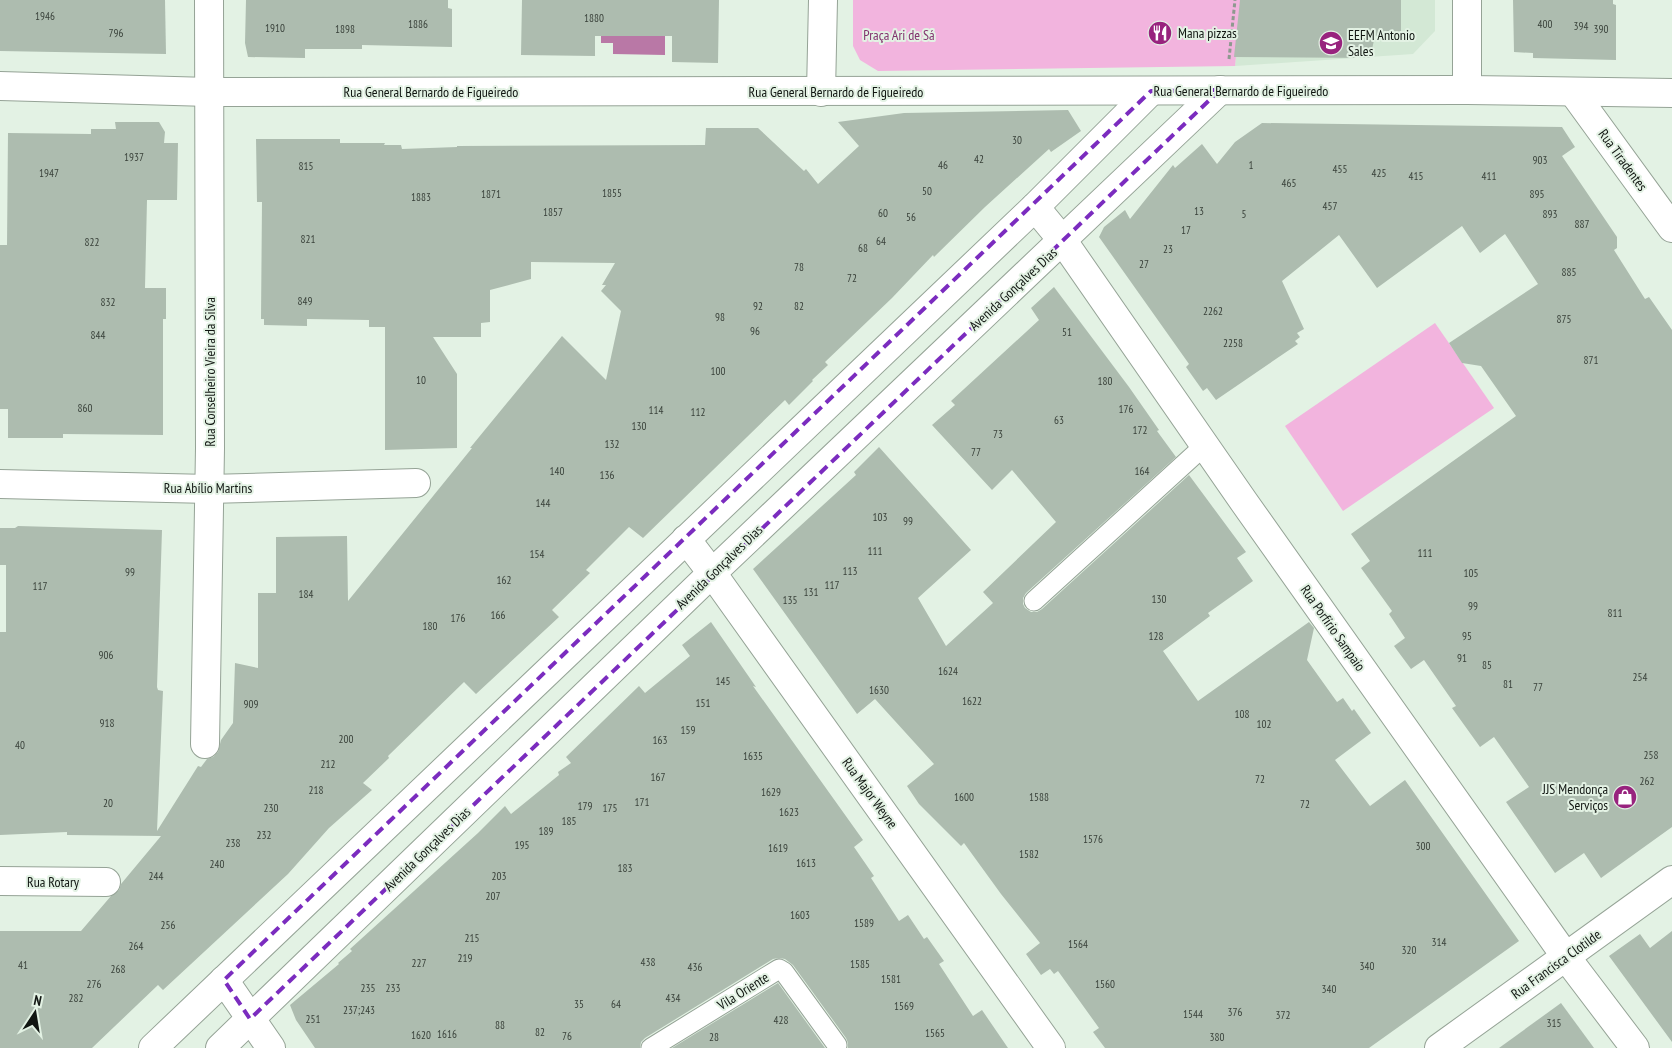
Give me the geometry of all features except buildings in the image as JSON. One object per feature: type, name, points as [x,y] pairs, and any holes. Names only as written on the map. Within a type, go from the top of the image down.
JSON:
[{"type":"street","name":"Rua Conselheiro Vieira da Silva","points":[[204,744],[210,448],[209,0]]},
{"type":"street","points":[[821,92],[823,0]]},
{"type":"street","points":[[1467,90],[1468,0]]},
{"type":"street","name":"Rua General Bernardo de Figueiredo","points":[[0,86],[209,92],[1151,91],[1225,78],[1467,90],[1672,93]]},
{"type":"street","name":"Avenida Gonçalves Dias","points":[[220,1048],[712,573],[1063,241],[1225,78]]},
{"type":"street","points":[[153,1048],[1035,206],[1151,91]]},
{"type":"street","name":"Rua Tiradentes","points":[[1574,92],[1672,228]]},
{"type":"street","name":"Rua Porfírio Sampaio","points":[[1035,206],[1063,241],[1204,446],[1566,957],[1635,1048]]},
{"type":"street","name":"Rua Abílio Martins","points":[[0,484],[209,489],[416,483]]},
{"type":"street","name":"Rua Major Weyne","points":[[686,540],[712,573],[1051,1048]]},
{"type":"street","name":"Rua Francisca Clotilde","points":[[1439,1048],[1672,880]]},
{"type":"street","name":"Rua Rotary","points":[[0,881],[106,882]]},
{"type":"street","points":[[224,980],[272,1048]]},
{"type":"lane","points":[[1034,601],[1204,446]]},
{"type":"lane","name":"Vila Oriente","points":[[651,1048],[779,969],[784,972],[837,1045]]},
{"type":"path","points":[[1225,78],[1235,0]]},
{"type":"highlighted area","points":[[1220,90],[250,1019],[224,980],[1151,91]]},
{"type":"shaded area","name":"EEFM Antonio Sales","points":[[1242,0],[1435,0],[1435,31],[1413,54],[1235,66]]},
{"type":"shaded area","points":[[601,25],[665,27],[665,55],[613,54],[613,43],[601,43]]},
{"type":"green space","name":"Praça Ari de Sá","points":[[853,0],[1242,0],[1235,66],[878,71],[860,60],[853,46]]},
{"type":"green space","points":[[1435,323],[1494,408],[1343,511],[1285,426]]},
{"type":"place","name":"Mana pizzas","points":[[1160,33]]},
{"type":"place","name":"EEFM Antonio Sales","points":[[1331,43]]},
{"type":"place","name":"JJS Mendonça Serviços","points":[[1625,797]]}]
